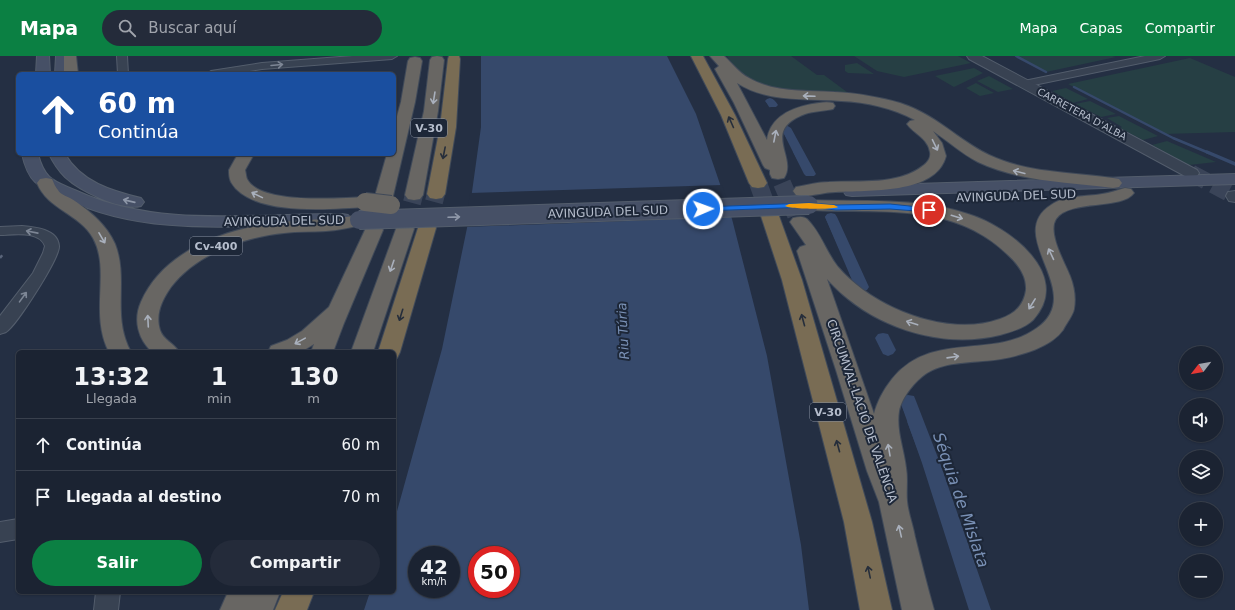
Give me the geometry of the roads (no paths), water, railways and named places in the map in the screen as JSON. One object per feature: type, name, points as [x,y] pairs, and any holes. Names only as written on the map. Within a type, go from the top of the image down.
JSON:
[{"type":"highway","points":[[70,56],[71,72]]},
{"type":"highway","points":[[698,56],[728,115],[758,183]]},
{"type":"highway","points":[[715,56],[741,103],[770,163],[780,178],[779,162],[774,144],[776,131],[782,121],[799,110],[814,107],[849,105],[887,112],[918,126],[936,145],[938,154],[936,162],[929,170],[918,177],[882,184],[831,197],[802,208],[812,238],[830,269],[843,284],[858,296],[877,309],[923,327],[950,331],[976,332],[1011,324],[1025,315],[1036,301],[1037,286],[1033,272],[1023,257],[1006,242],[987,229],[964,218],[948,214],[917,208],[831,197]]},
{"type":"highway","points":[[715,56],[725,62],[730,70],[739,78],[765,90],[788,94],[866,99],[905,109],[930,122],[971,152],[1011,170],[1035,175],[1081,178],[1119,188]]},
{"type":"highway","name":"V-30","points":[[414,195],[428,136],[436,85],[438,58]]},
{"type":"highway","name":"V-30","points":[[436,194],[448,136],[454,58]]},
{"type":"highway","points":[[400,79],[406,75],[415,60]]},
{"type":"highway","points":[[396,151],[408,102],[415,60]]},
{"type":"highway","points":[[245,156],[237,170],[240,181],[253,193],[267,199],[301,203],[365,215],[340,308],[323,350]]},
{"type":"highway","points":[[388,200],[389,156]]},
{"type":"highway","points":[[389,173],[395,156]]},
{"type":"highway","points":[[46,183],[51,194],[93,225],[105,244],[111,269],[110,329],[119,350]]},
{"type":"highway","points":[[894,502],[893,470],[887,436],[887,412],[896,392],[908,375],[923,365],[945,358],[1000,350],[1027,343],[1043,336],[1062,316],[1066,303],[1065,291],[1060,273],[1043,232],[1045,222],[1049,215],[1056,209],[1067,204],[1107,198],[1119,188]]},
{"type":"highway","name":"CIRCUMVAL·LACIÓ DE VALÈNCIA","points":[[802,208],[802,238],[848,370],[880,471],[894,502],[918,610]]},
{"type":"highway","name":"Cv-400","points":[[165,350],[158,346],[150,334],[147,319],[150,305],[158,290],[173,273],[191,259],[208,249],[231,239],[253,233],[278,228],[333,225],[365,215]]},
{"type":"highway","name":"V-30","points":[[770,216],[792,280],[858,522],[876,610]]},
{"type":"highway","points":[[390,350],[427,228]]},
{"type":"highway","points":[[363,350],[405,229]]},
{"type":"highway","points":[[283,350],[323,327],[340,308]]},
{"type":"highway","points":[[236,610],[242,594]]},
{"type":"highway","points":[[257,610],[264,594]]},
{"type":"highway","points":[[292,610],[298,594]]},
{"type":"main road","points":[[43,56],[43,72]]},
{"type":"main road","points":[[62,56],[62,72]]},
{"type":"main road","name":"AVINGUDA DEL SUD","points":[[31,156],[36,172],[46,183],[81,201],[97,207],[146,218],[211,222],[334,219],[365,215],[388,200],[802,208]]},
{"type":"main road","name":"AVINGUDA DEL SUD","points":[[58,156],[61,163],[81,181],[109,195],[142,204],[178,209],[365,215],[802,208]]},
{"type":"main road","name":"AVINGUDA DEL SUD","points":[[831,197],[1119,188],[1235,179]]},
{"type":"main road","name":"AVINGUDA DEL SUD","points":[[1119,188],[1235,194]]},
{"type":"street","points":[[122,56],[123,72]]},
{"type":"street","points":[[223,72],[262,66],[312,62],[335,62],[392,56]]},
{"type":"street","name":"CARRETERA D'ALBA","points":[[973,56],[1191,173]]},
{"type":"street","points":[[1024,84],[1160,56]]},
{"type":"street","points":[[304,72],[312,62]]},
{"type":"street","points":[[0,231],[23,230],[40,234],[50,242],[52,246],[49,258],[0,328]]},
{"type":"street","points":[[0,532],[16,529]]},
{"type":"street","points":[[106,610],[108,594]]},
{"type":"water","name":"Riu Túria","points":[[481,56],[667,56],[696,114],[732,219],[767,356],[801,545],[809,610],[364,610],[369,594],[396,594],[396,515],[442,349],[467,228],[481,127]]},
{"type":"waterway","points":[[1016,56],[1046,72]]},
{"type":"waterway","points":[[1074,87],[1173,138],[1209,153]]},
{"type":"waterway","name":"Séquia de Mislata","points":[[767,101],[770,106]]},
{"type":"waterway","name":"Séquia de Mislata","points":[[770,101],[773,105]]},
{"type":"waterway","name":"Séquia de Mislata","points":[[786,128],[810,174]]},
{"type":"waterway","name":"Séquia de Mislata","points":[[784,131],[796,153]]},
{"type":"waterway","name":"Séquia de Mislata","points":[[795,152],[807,174]]},
{"type":"waterway","points":[[1207,152],[1235,164]]},
{"type":"waterway","name":"Séquia de Mislata","points":[[827,217],[852,273]]},
{"type":"waterway","name":"Séquia de Mislata","points":[[831,217],[862,287]]},
{"type":"waterway","name":"Séquia de Mislata","points":[[851,272],[855,281]]},
{"type":"waterway","points":[[878,338],[883,349]]},
{"type":"waterway","name":"Séquia de Mislata","points":[[883,338],[888,350]]},
{"type":"waterway","name":"Séquia de Mislata","points":[[908,401],[931,463],[980,610]]},
{"type":"waterway","points":[[904,406],[911,423]]},
{"type":"waterway","points":[[910,422],[925,462],[973,610]]},
{"type":"tunnel","points":[[1191,173],[1234,196]]},
{"type":"tunnel","points":[[758,183],[770,216]]},
{"type":"tunnel","points":[[782,183],[796,215]]},
{"type":"tunnel","points":[[427,228],[436,194]]},
{"type":"tunnel","points":[[405,229],[414,195]]},
{"type":"railway","points":[[0,258],[4,253]]}]
